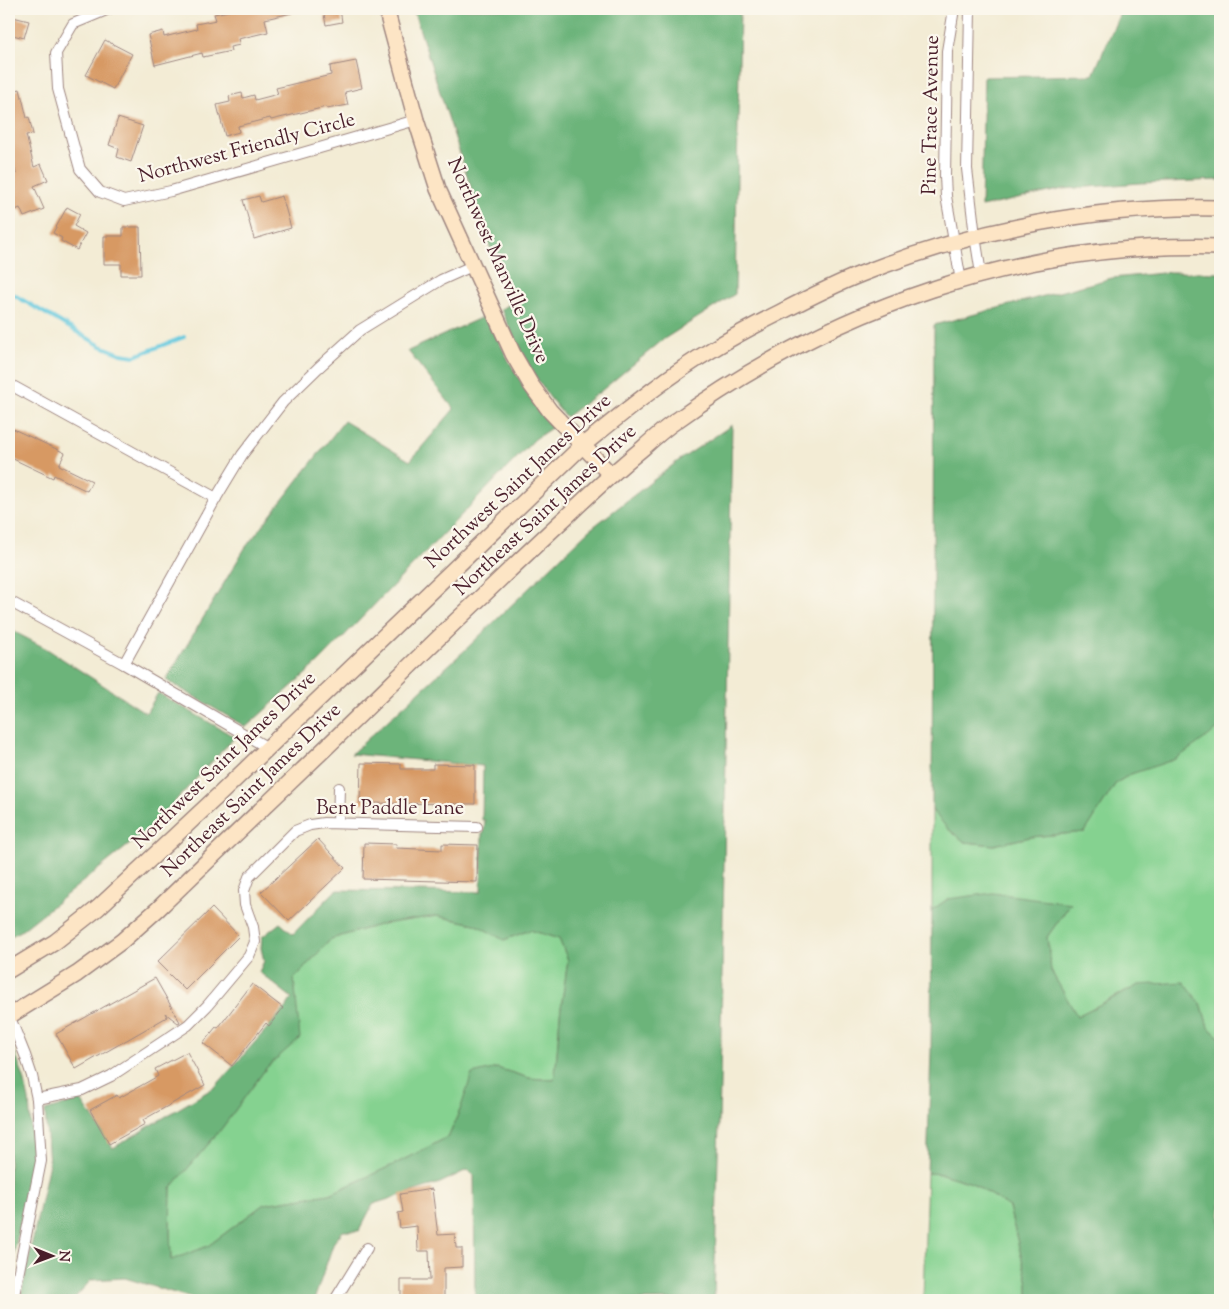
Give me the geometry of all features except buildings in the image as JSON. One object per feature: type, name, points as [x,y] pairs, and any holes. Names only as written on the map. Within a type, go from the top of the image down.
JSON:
[{"type":"main road","name":"Northwest Manville Drive","points":[[386,9],[416,120],[438,189],[513,354],[550,412],[610,475]]},
{"type":"main road","name":"Northwest Saint James Drive","points":[[9,970],[55,942],[98,908],[268,748],[582,446],[646,394],[713,349],[811,296],[860,274],[975,236],[1064,218],[1136,211],[1220,208]]},
{"type":"main road","name":"Northeast Saint James Drive","points":[[9,1016],[77,974],[122,940],[158,909],[610,475],[671,424],[730,384],[777,357],[863,315],[918,294],[981,274],[1063,258],[1135,249],[1220,247]]},
{"type":"street","name":"Northwest Friendly Circle","points":[[109,9],[73,24],[56,53],[58,90],[80,170],[100,192],[124,200],[170,190],[416,120]]},
{"type":"street","name":"Pine Trace Avenue","points":[[954,9],[947,51],[945,176],[946,196],[961,281]]},
{"type":"street","name":"Pine Trace Avenue","points":[[970,9],[967,169],[981,274]]},
{"type":"street","points":[[124,664],[242,455],[284,402],[360,330],[441,280],[472,266]]},
{"type":"street","points":[[9,384],[216,498]]},
{"type":"street","points":[[9,601],[124,664],[268,748]]},
{"type":"street","points":[[338,823],[339,788]]},
{"type":"street","name":"Bent Paddle Lane","points":[[37,1099],[82,1090],[111,1076],[188,1025],[207,1006],[249,956],[255,942],[244,891],[249,877],[295,831],[310,825],[324,823],[477,826]]},
{"type":"street","points":[[9,1016],[27,1062],[37,1099],[41,1161],[13,1300]]},
{"type":"street","points":[[335,1300],[367,1248]]},
{"type":"green space","points":[[413,9],[740,9],[735,294],[664,339],[566,417],[555,405],[529,366],[501,309],[509,305]]},
{"type":"green space","points":[[1220,11],[1220,180],[1140,183],[1063,189],[981,207],[984,77],[1093,75],[1120,13]]},
{"type":"green space","points":[[1173,272],[1220,273],[1220,730],[1218,729],[1176,759],[1131,774],[1116,783],[1085,832],[1030,837],[994,845],[965,842],[948,829],[932,810],[934,325],[1112,278]]},
{"type":"green space","points":[[487,315],[516,374],[533,400],[554,426],[535,439],[319,662],[246,727],[166,680],[245,548],[344,421],[410,461],[454,409],[408,351]]},
{"type":"green space","points":[[732,425],[720,1086],[714,1300],[475,1300],[474,1175],[467,1170],[440,1183],[373,1204],[359,1231],[343,1231],[334,1242],[314,1300],[198,1300],[125,1278],[91,1280],[73,1300],[20,1300],[49,1163],[45,1111],[81,1100],[113,1148],[215,1087],[292,998],[259,972],[264,961],[261,948],[262,937],[280,923],[293,934],[336,890],[481,892],[482,834],[484,833],[485,820],[482,820],[483,766],[351,754],[464,651],[588,531],[678,461]],"holes":[[[437,916],[475,924],[504,940],[530,930],[559,939],[568,960],[560,1015],[554,1080],[529,1078],[497,1068],[472,1074],[460,1110],[448,1137],[330,1194],[264,1204],[208,1246],[171,1260],[171,1188],[222,1128],[267,1067],[300,1038],[294,979],[331,939],[382,924]]]},
{"type":"green space","points":[[9,629],[47,649],[146,713],[158,693],[235,737],[150,828],[21,931],[9,937]]},
{"type":"green space","points":[[1218,729],[1220,730],[1220,1038],[1208,1027],[1202,1006],[1139,985],[1077,1016],[1051,971],[1047,937],[1071,903],[948,899],[932,910],[932,810],[948,829],[965,842],[994,845],[1030,837],[1085,832],[1116,783]]},
{"type":"green space","points":[[993,893],[1071,903],[1047,937],[1051,971],[1077,1016],[1139,985],[1184,982],[1202,1006],[1208,1027],[1220,1038],[1220,1300],[1028,1300],[1028,1283],[1009,1207],[972,1183],[942,1174],[927,1173],[931,1051],[932,910],[948,899]]},
{"type":"green space","points":[[437,916],[475,924],[504,940],[530,930],[559,939],[568,960],[560,1015],[554,1080],[529,1078],[497,1068],[460,1110],[448,1137],[330,1194],[264,1204],[208,1246],[171,1261],[171,1188],[222,1128],[267,1067],[299,1038],[294,979],[331,939],[382,924]]},
{"type":"green space","points":[[9,1036],[24,1078],[29,1100],[33,1161],[9,1278]]},
{"type":"green space","points":[[927,1173],[942,1174],[972,1183],[1009,1207],[1028,1283],[1028,1300],[923,1300]]},
{"type":"waterway","points":[[9,292],[101,346],[121,354],[135,356],[184,337]]}]
